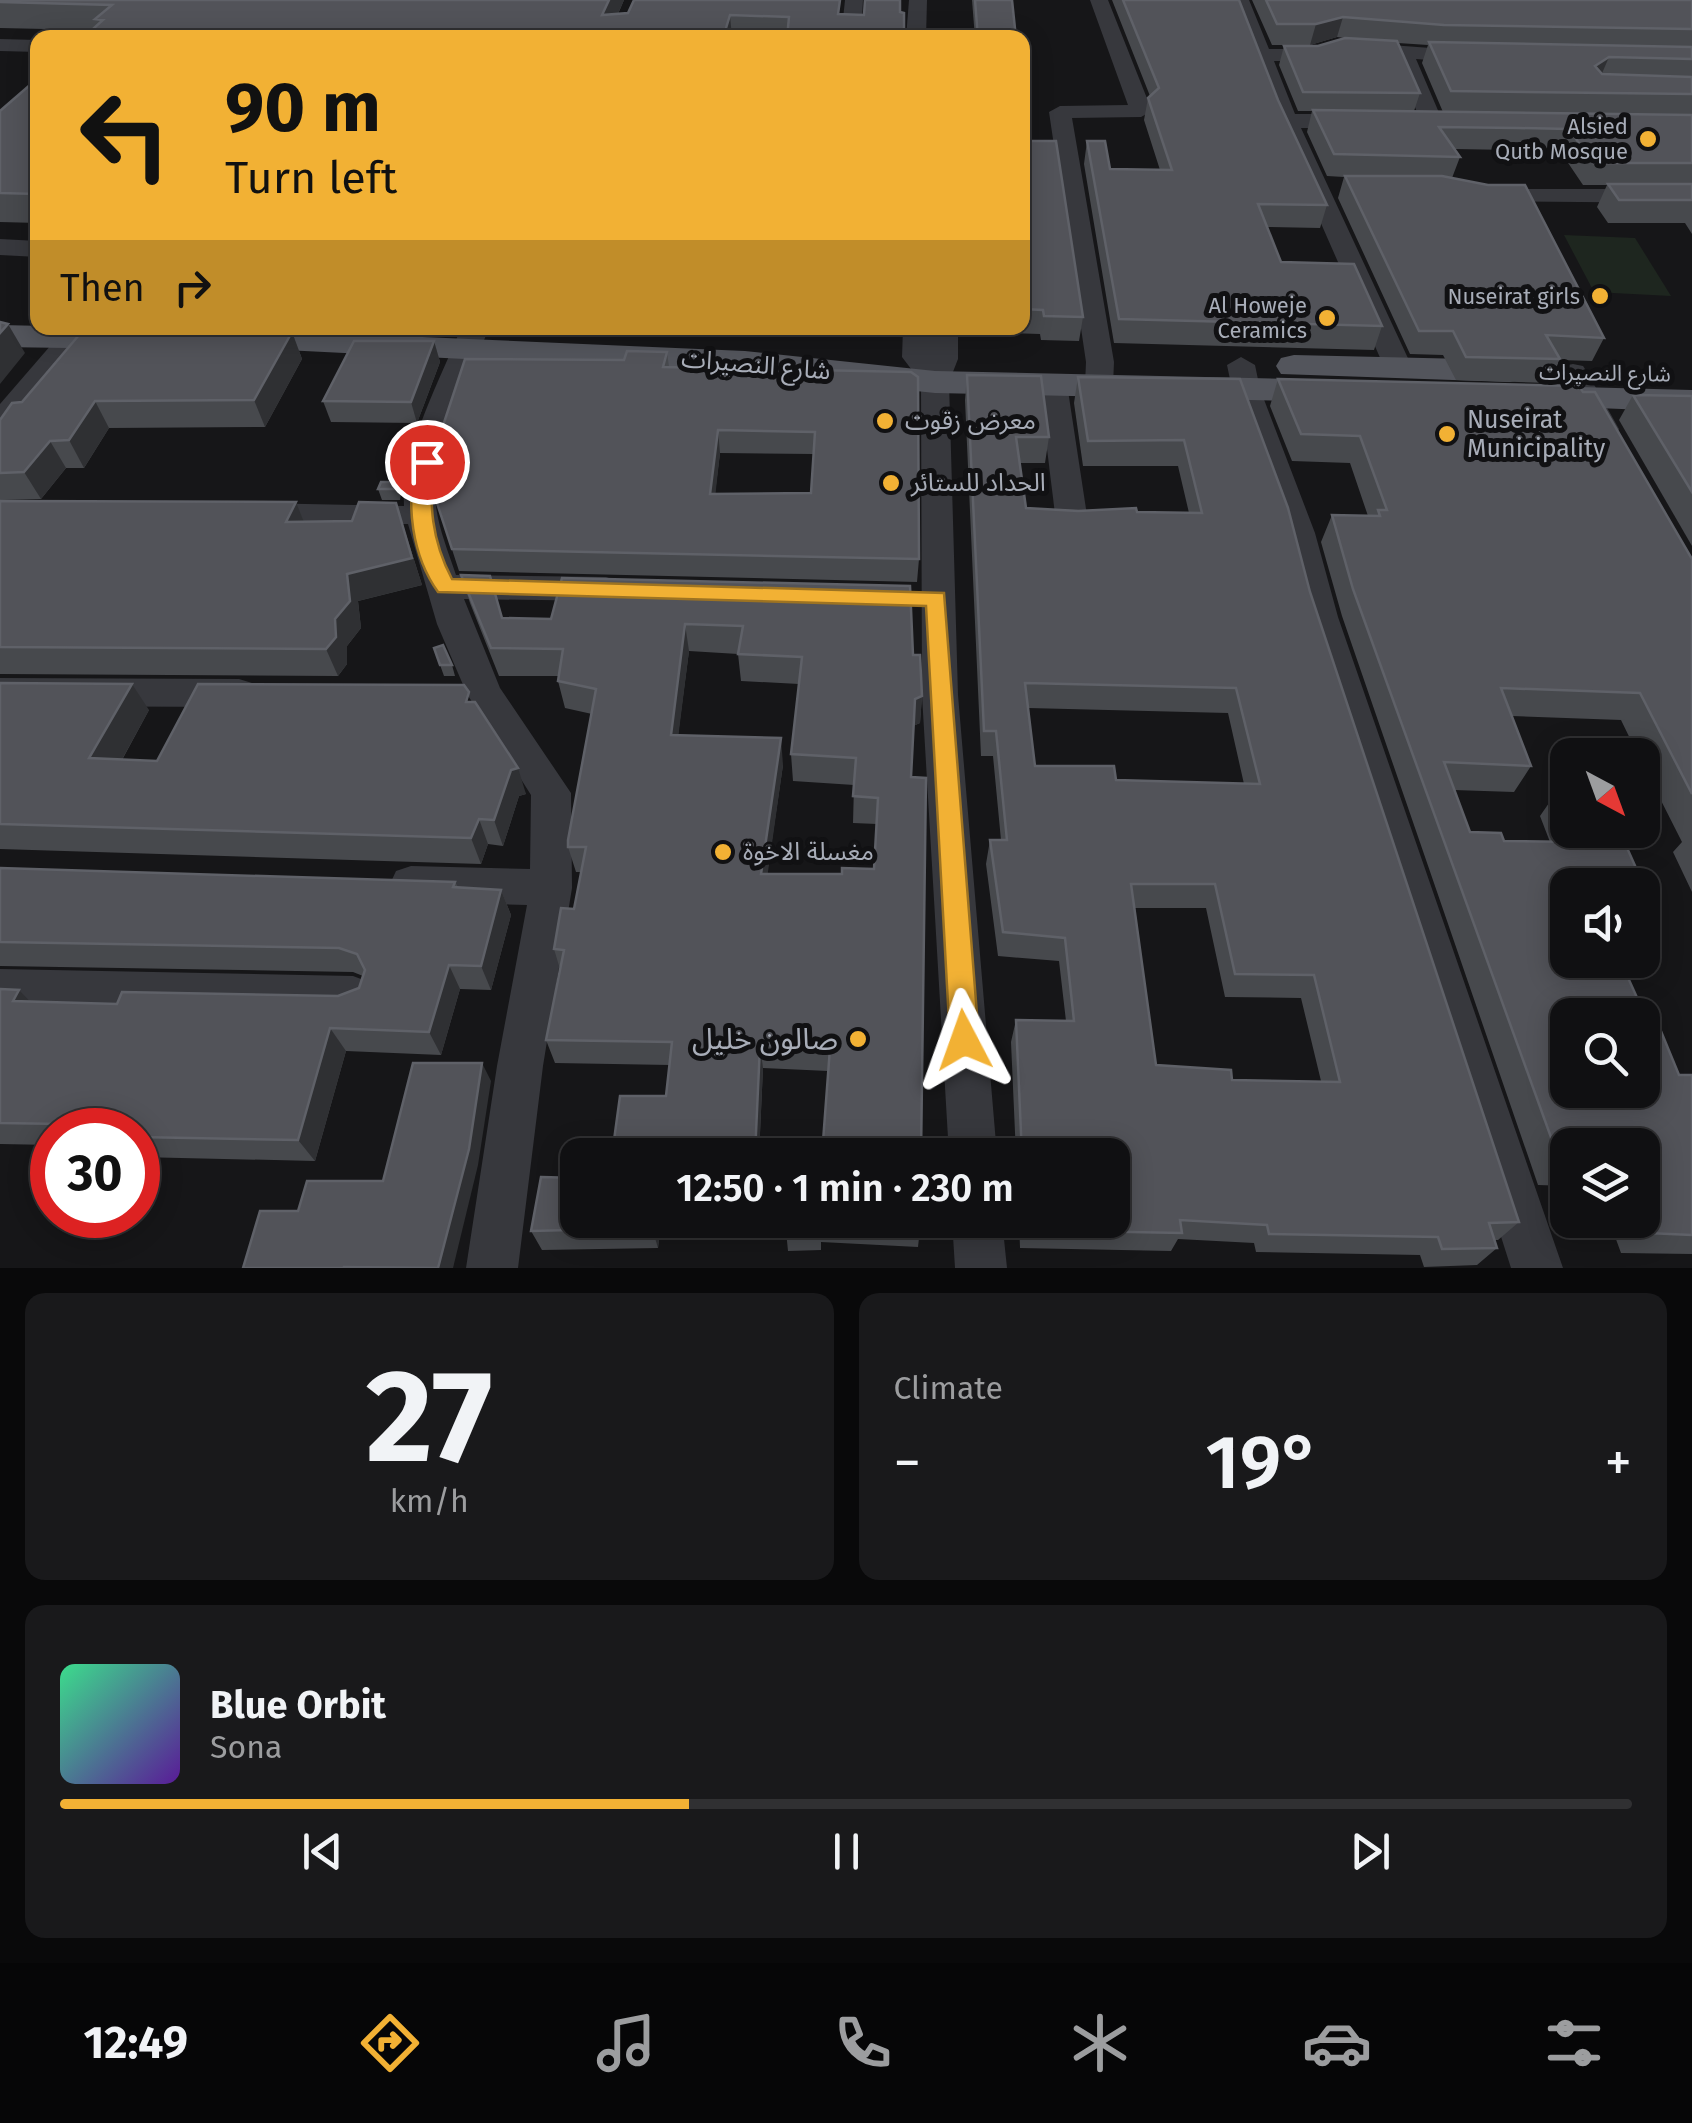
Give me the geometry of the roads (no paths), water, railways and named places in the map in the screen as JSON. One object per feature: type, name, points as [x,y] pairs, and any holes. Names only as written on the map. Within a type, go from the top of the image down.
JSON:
[{"type":"main road","points":[[0,318],[30,318]]},
{"type":"main road","name":"شارع النصيرات","points":[[206,340],[240,335]]},
{"type":"main road","name":"شارع النصيرات","points":[[401,335],[470,337],[745,362],[931,351],[1100,373],[1580,385],[1692,375]]},
{"type":"main road","points":[[0,336],[168,339]]},
{"type":"main road","name":"شارع النصيرات","points":[[931,351],[1053,384],[1100,373]]},
{"type":"main road","name":"شارع النصيرات","points":[[1243,377],[1400,369],[1580,385],[1692,401]]},
{"type":"street","points":[[851,30],[854,0]]},
{"type":"street","points":[[916,30],[918,0]]},
{"type":"street","points":[[1099,0],[1141,111],[1060,112],[1100,373]]},
{"type":"street","points":[[1240,0],[1287,120],[1327,187],[1400,369]]},
{"type":"street","points":[[0,44],[30,46]]},
{"type":"street","points":[[1260,55],[1314,55],[1336,47],[1490,57]]},
{"type":"street","points":[[1402,50],[1433,122]]},
{"type":"street","points":[[1287,120],[1378,121]]},
{"type":"street","points":[[1465,193],[1692,196]]},
{"type":"street","points":[[0,247],[30,249]]},
{"type":"street","points":[[0,423],[74,336]]},
{"type":"street","points":[[470,337],[419,488],[421,515],[439,577],[446,586],[465,694],[551,793],[551,888],[520,1066],[492,1268]]},
{"type":"street","points":[[931,351],[918,598],[941,714],[972,1138]]},
{"type":"street","points":[[1243,377],[1300,533],[1322,617],[1400,858],[1538,1268]]},
{"type":"street","points":[[1053,384],[1072,522]]},
{"type":"street","points":[[1580,385],[1615,448]]},
{"type":"street","points":[[230,514],[421,515]]},
{"type":"street","points":[[446,586],[634,589]]},
{"type":"street","points":[[0,692],[272,693]]},
{"type":"street","points":[[372,883],[551,888]]},
{"type":"street","points":[[0,989],[354,996]]},
{"type":"street","points":[[979,1238],[981,1268]]},
{"type":"place","name":"Alsied Qutb Mosque","points":[[1648,139]]},
{"type":"place","name":"Nuseirat girls","points":[[1600,296]]},
{"type":"place","name":"Al Howeje Ceramics","points":[[1327,318]]},
{"type":"place","name":"معرض زقوت","points":[[885,421]]},
{"type":"place","name":"Nuseirat Municipality","points":[[1447,434]]},
{"type":"place","name":"الحداد للستائر","points":[[891,483]]},
{"type":"place","name":"مغسلة الاخوة","points":[[723,852]]},
{"type":"place","name":"صالون خليل","points":[[858,1039]]}]
